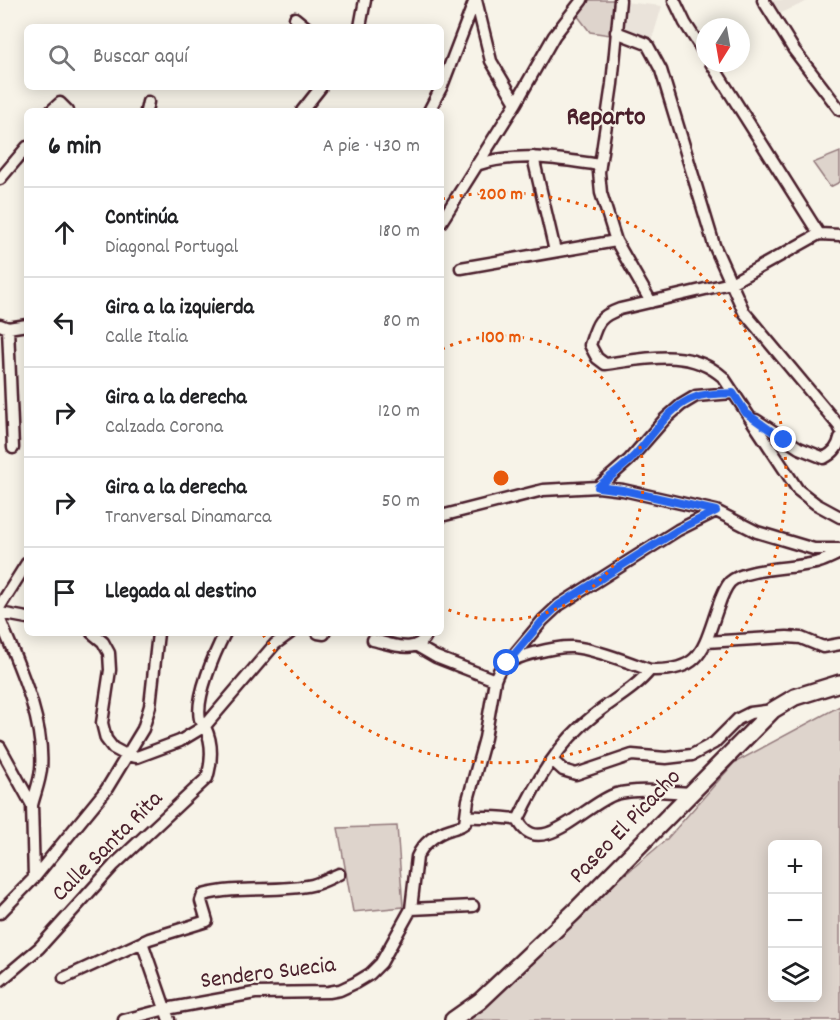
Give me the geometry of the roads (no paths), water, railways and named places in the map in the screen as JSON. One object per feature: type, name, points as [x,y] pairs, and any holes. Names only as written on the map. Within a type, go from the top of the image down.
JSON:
[{"type":"street","points":[[361,24],[365,0]]},
{"type":"street","points":[[475,0],[490,61],[516,102]]},
{"type":"street","points":[[444,81],[475,0]]},
{"type":"street","points":[[444,217],[554,36],[582,0]]},
{"type":"street","points":[[620,0],[612,84],[600,165],[601,193],[616,241],[651,302]]},
{"type":"street","points":[[674,0],[696,40]]},
{"type":"street","points":[[763,0],[794,50],[840,110]]},
{"type":"street","points":[[295,18],[302,24]]},
{"type":"street","points":[[616,32],[647,44],[661,70],[714,245],[744,312],[826,408],[840,429]]},
{"type":"street","points":[[717,72],[819,234]]},
{"type":"street","points":[[304,108],[319,90]]},
{"type":"street","points":[[431,108],[440,90]]},
{"type":"street","points":[[0,179],[24,151]]},
{"type":"street","points":[[476,165],[493,159],[533,156],[600,165]]},
{"type":"street","points":[[533,156],[555,251]]},
{"type":"street","points":[[840,235],[819,234],[731,283],[620,309],[604,315],[596,324],[590,345],[597,358],[605,364],[661,356],[699,361],[713,368],[723,377],[798,490],[816,504],[840,517]]},
{"type":"street","points":[[460,268],[616,241]]},
{"type":"street","points":[[13,448],[4,326],[24,326]]},
{"type":"street","points":[[598,487],[629,460],[651,438],[665,419],[681,405],[696,396],[733,393]]},
{"type":"street","points":[[746,413],[784,440],[824,458],[838,446],[840,438]]},
{"type":"street","points":[[444,515],[543,490],[598,487],[632,492],[716,511],[757,532],[783,541],[814,549],[840,551]]},
{"type":"street","points":[[518,820],[504,817],[466,816],[468,800],[485,738],[495,680],[500,669],[559,605],[678,530],[716,511]]},
{"type":"street","points":[[507,663],[536,653],[573,647],[650,670],[669,671],[692,663],[706,642],[723,592],[736,578],[745,574],[820,562],[840,551]]},
{"type":"street","points":[[0,606],[24,568]]},
{"type":"street","points":[[0,613],[24,617]]},
{"type":"street","points":[[0,620],[30,700],[41,746],[41,771],[32,805],[34,878]]},
{"type":"street","points":[[96,636],[103,642],[109,653],[110,670],[102,723],[106,739],[113,748],[137,757],[180,741],[205,726],[274,644],[286,636]]},
{"type":"street","points":[[0,914],[34,878],[106,790],[142,729],[150,706],[158,636]]},
{"type":"street","name":"Calle Santa Rita","points":[[0,981],[39,948],[114,866],[207,778],[212,762],[210,744],[205,726],[200,720],[205,682],[213,657],[224,636]]},
{"type":"street","points":[[373,640],[409,648],[417,646],[425,640],[426,636]]},
{"type":"street","points":[[706,642],[787,637],[801,638],[823,646],[840,644]]},
{"type":"street","points":[[417,646],[436,657],[495,680]]},
{"type":"street","points":[[518,820],[552,760],[569,738],[591,717],[643,679],[650,670]]},
{"type":"street","name":"Paseo El Picacho","points":[[453,1020],[480,1001],[573,913],[773,710],[795,697],[840,683]]},
{"type":"street","points":[[552,760],[563,770],[576,774],[632,755],[666,758],[692,755],[714,743],[738,719],[750,713],[773,710]]},
{"type":"street","points":[[0,747],[32,805]]},
{"type":"street","points":[[518,820],[523,830],[533,835],[544,835],[560,829],[604,798],[646,791],[690,793]]},
{"type":"street","name":"Sendero Suecia","points":[[124,1020],[166,1009],[255,993],[340,990],[370,974],[381,963],[411,909],[417,857],[421,849],[427,842],[449,829],[465,823],[466,816]]},
{"type":"street","points":[[64,978],[142,942],[207,921],[201,901],[203,895],[307,886],[339,874]]},
{"type":"street","points":[[411,909],[473,906]]},
{"type":"street","points":[[142,942],[169,1020]]},
{"type":"district","name":"Reparto","points":[[606,118]]}]
